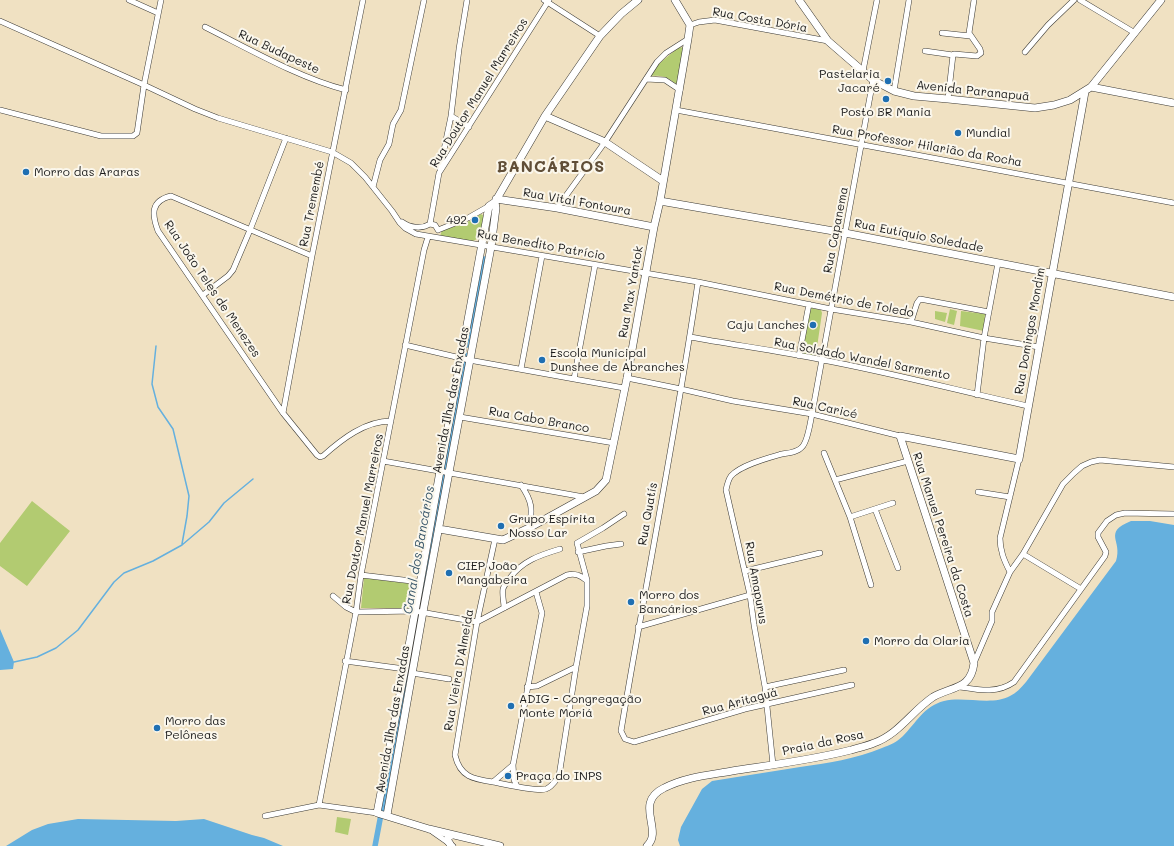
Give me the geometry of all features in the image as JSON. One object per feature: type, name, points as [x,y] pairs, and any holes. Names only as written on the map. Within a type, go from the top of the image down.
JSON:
[{"type":"street","points":[[130,0],[158,13]]},
{"type":"street","points":[[0,110],[101,136],[133,136],[137,133],[144,85],[161,0]]},
{"type":"street","points":[[373,187],[380,160],[388,144],[393,124],[402,110],[424,0]]},
{"type":"street","points":[[439,173],[451,116],[459,49],[467,0]]},
{"type":"street","points":[[428,226],[424,232],[429,237],[437,235],[438,230],[468,218],[494,204],[545,116],[600,36],[621,14],[638,0]]},
{"type":"street","points":[[675,0],[690,24]]},
{"type":"street","name":"Avenida Paranapuã","points":[[799,0],[828,41],[874,80],[894,90],[914,96],[948,98],[1035,108],[1054,105],[1070,100],[1091,86],[1161,0]]},
{"type":"street","points":[[863,71],[877,0]]},
{"type":"street","points":[[894,90],[909,0]]},
{"type":"street","points":[[925,51],[953,55],[980,56],[980,49],[970,36],[969,27],[974,0]]},
{"type":"street","points":[[1025,52],[1048,25],[1074,0]]},
{"type":"street","points":[[1080,0],[1134,33]]},
{"type":"street","name":"Rua Tremembé","points":[[284,413],[312,256],[332,152],[346,90],[361,1]]},
{"type":"street","points":[[547,1],[600,36]]},
{"type":"street","name":"Rua Doutor Manuel Marreiros","points":[[428,226],[439,173],[547,1]]},
{"type":"street","name":"Rua Costa Dória","points":[[690,24],[715,20],[828,41]]},
{"type":"street","name":"Rua Benedito Patrício","points":[[0,21],[195,109],[218,118],[332,152],[351,163],[373,187],[400,223],[409,231],[416,234],[646,274]]},
{"type":"street","name":"Rua Max Yantok","points":[[439,529],[503,540],[529,528],[584,497],[599,488],[606,480],[627,378],[660,201],[690,24]]},
{"type":"street","name":"Rua Budapeste","points":[[205,28],[327,86],[346,90]]},
{"type":"street","points":[[942,33],[970,36]]},
{"type":"street","points":[[557,208],[605,142],[657,62],[666,53],[688,39]]},
{"type":"street","points":[[948,98],[953,55]]},
{"type":"street","points":[[646,79],[665,80],[680,90]]},
{"type":"street","name":"Rua Capanema","points":[[796,451],[802,448],[805,443],[812,414],[874,80]]},
{"type":"street","points":[[1091,86],[1174,103]]},
{"type":"street","name":"Rua Domingos Mondim","points":[[1010,572],[1003,560],[1000,548],[1000,538],[1019,459],[1068,182],[1091,86]]},
{"type":"street","name":"Rua Professor Hilarião da Rocha","points":[[676,110],[1174,202]]},
{"type":"street","points":[[451,116],[469,127]]},
{"type":"street","points":[[545,116],[605,142],[663,182]]},
{"type":"street","points":[[203,295],[231,273],[250,230],[286,138]]},
{"type":"street","name":"Rua João Teles de Menezes","points":[[312,256],[171,196],[155,205],[153,210],[158,231],[284,413],[317,455],[320,457],[324,456],[340,441],[359,430],[383,421],[391,421]]},
{"type":"street","name":"Rua Eutíquio Soledade","points":[[660,201],[846,233],[1174,297]]},
{"type":"street","name":"Rua Vital Fontoura","points":[[494,204],[557,208],[654,227]]},
{"type":"street","name":"Avenida Ilha das Enxadas","points":[[377,813],[404,669],[439,529],[445,472],[461,358],[482,245],[494,204]]},
{"type":"street","name":"Avenida Ilha das Enxadas","points":[[387,815],[412,673],[419,612],[420,582],[445,472],[460,417],[492,247],[494,204]]},
{"type":"street","points":[[396,218],[410,227],[435,225],[438,230]]},
{"type":"street","name":"Rua Doutor Manuel Marreiros","points":[[319,805],[405,345],[424,250],[429,237]]},
{"type":"street","points":[[521,369],[542,256]]},
{"type":"street","points":[[977,394],[984,338],[998,263]]},
{"type":"street","points":[[574,379],[595,265]]},
{"type":"street","name":"Rua Demétrio de Toledo","points":[[646,274],[698,282],[911,322],[984,338],[1039,347]]},
{"type":"street","name":"Rua Quatís","points":[[634,742],[625,739],[621,731],[690,337],[698,282]]},
{"type":"street","points":[[911,322],[917,303],[920,299],[989,312]]},
{"type":"street","points":[[799,356],[809,304]]},
{"type":"street","name":"Rua Soldado Wandel Sarmento","points":[[690,337],[822,360],[946,386],[1028,406]]},
{"type":"street","points":[[405,345],[470,360],[624,388]]},
{"type":"street","name":"Rua Caricé","points":[[627,378],[733,401],[812,414],[900,436],[1019,459]]},
{"type":"street","name":"Rua Cabo Branco","points":[[460,417],[614,443]]},
{"type":"street","name":"Rua Manuel Pereira da Costa","points":[[900,436],[974,663]]},
{"type":"street","name":"Rua Amapurus","points":[[773,765],[765,687],[750,595],[726,490],[727,483],[731,476],[738,470],[769,458],[796,451]]},
{"type":"street","points":[[824,453],[850,517],[871,585]]},
{"type":"street","points":[[960,687],[971,676],[974,663],[992,620],[992,612],[1010,572],[1023,554],[1063,484],[1082,466],[1100,460],[1174,467]]},
{"type":"street","points":[[384,461],[584,497]]},
{"type":"street","points":[[835,480],[908,461]]},
{"type":"street","points":[[521,485],[532,506],[532,516],[529,528]]},
{"type":"street","points":[[978,492],[1010,497]]},
{"type":"street","points":[[850,517],[894,503]]},
{"type":"street","points":[[875,509],[898,568]]},
{"type":"street","points":[[960,687],[991,690],[1002,688],[1014,682],[1105,556],[1106,552],[1098,537],[1098,533],[1107,521],[1116,515],[1125,513],[1174,514]]},
{"type":"street","points":[[527,687],[537,686],[576,667],[587,606],[587,580],[578,552],[577,543],[624,514]]},
{"type":"street","name":"Rua Vieira D'Almeida","points":[[495,539],[477,622],[455,755],[457,764],[473,779],[532,789],[546,789],[552,785],[559,776],[576,667]]},
{"type":"street","points":[[578,552],[621,544]]},
{"type":"street","points":[[504,608],[503,590],[514,573],[526,562],[540,554],[560,549]]},
{"type":"street","points":[[745,571],[820,553]]},
{"type":"street","points":[[1023,554],[1081,589]]},
{"type":"street","points":[[333,596],[346,608],[356,612],[419,612],[477,622],[567,575],[574,573],[587,580]]},
{"type":"street","points":[[361,575],[420,582]]},
{"type":"street","points":[[517,786],[514,780],[513,765],[542,612],[536,592]]},
{"type":"street","points":[[638,627],[750,595]]},
{"type":"street","points":[[345,661],[404,669]]},
{"type":"street","points":[[765,687],[844,670]]},
{"type":"street","points":[[412,673],[449,679]]},
{"type":"street","name":"Rua Aritaguá","points":[[634,742],[745,709],[852,685]]},
{"type":"street","name":"Praia da Rosa","points":[[647,846],[653,833],[649,813],[651,800],[664,788],[677,782],[698,776],[830,755],[873,744],[887,738],[900,728],[917,710],[933,698],[947,691],[960,687]]},
{"type":"street","points":[[493,782],[513,765]]},
{"type":"street","points":[[265,816],[319,805],[387,815],[429,829],[495,846]]},
{"type":"street","points":[[429,829],[451,845]]},
{"type":"street","points":[[451,845],[448,841],[448,837],[452,834]]},
{"type":"green space","points":[[679,47],[684,48],[679,78],[676,84],[664,77],[650,76],[655,67]]},
{"type":"green space","points":[[481,214],[484,216],[483,227],[476,240],[472,241],[440,236],[442,230],[464,224]]},
{"type":"green space","points":[[811,308],[821,310],[822,313],[816,354],[813,357],[801,354],[808,309]]},
{"type":"green space","points":[[950,309],[957,311],[954,325],[947,323]]},
{"type":"green space","points":[[935,311],[947,313],[945,322],[935,319]]},
{"type":"green space","points":[[961,311],[985,314],[984,331],[960,326]]},
{"type":"green space","points":[[32,501],[70,531],[27,586],[0,566],[0,543]]},
{"type":"green space","points":[[364,578],[412,584],[409,608],[361,608]]},
{"type":"green space","points":[[337,817],[351,819],[348,835],[335,832]]},
{"type":"water","points":[[1131,521],[1150,521],[1174,525],[1174,846],[680,846],[678,840],[681,827],[702,789],[712,781],[852,758],[888,746],[898,740],[926,711],[937,703],[952,700],[986,701],[1003,699],[1010,696],[1026,682],[1116,561],[1117,548],[1115,533],[1122,525]]},
{"type":"water","points":[[0,629],[14,662],[13,669],[0,670]]},
{"type":"water","points":[[78,819],[176,821],[204,819],[264,838],[283,846],[6,846],[32,830],[48,824]]},
{"type":"waterway","name":"Canal dos Bancários","points":[[467,345],[484,259]]},
{"type":"waterway","points":[[156,346],[152,384],[158,407],[173,429],[189,496],[182,544]]},
{"type":"waterway","name":"Canal dos Bancários","points":[[412,646],[465,355]]},
{"type":"waterway","points":[[14,662],[37,657],[56,648],[78,630],[114,582],[124,573],[153,561],[182,545],[209,522],[224,503],[253,479]]},
{"type":"waterway","name":"Canal dos Bancários","points":[[375,846],[408,672]]},
{"type":"place","name":"Pastelaria Jacaré","points":[[888,81]]},
{"type":"place","name":"Posto BR Mania","points":[[886,99]]},
{"type":"place","name":"Mundial","points":[[958,133]]},
{"type":"place","name":"Morro das Araras","points":[[26,172]]},
{"type":"place","name":"492","points":[[475,220]]},
{"type":"place","name":"Caju Lanches","points":[[813,325]]},
{"type":"place","name":"Escola Municipal Dunshee de Abranches","points":[[542,360]]},
{"type":"place","name":"Grupo Espírita Nosso Lar","points":[[501,526]]},
{"type":"place","name":"CIEP João Mangabeira","points":[[449,573]]},
{"type":"place","name":"Morro dos Bancários","points":[[631,602]]},
{"type":"place","name":"Morro da Olaria","points":[[866,641]]},
{"type":"place","name":"ADIG - Congregação Monte Moriá","points":[[511,706]]},
{"type":"place","name":"Morro das Pelôneas","points":[[157,728]]},
{"type":"place","name":"Praça do INPS","points":[[508,776]]},
{"type":"district","name":"BANCÁRIOS","points":[[551,167]]}]
